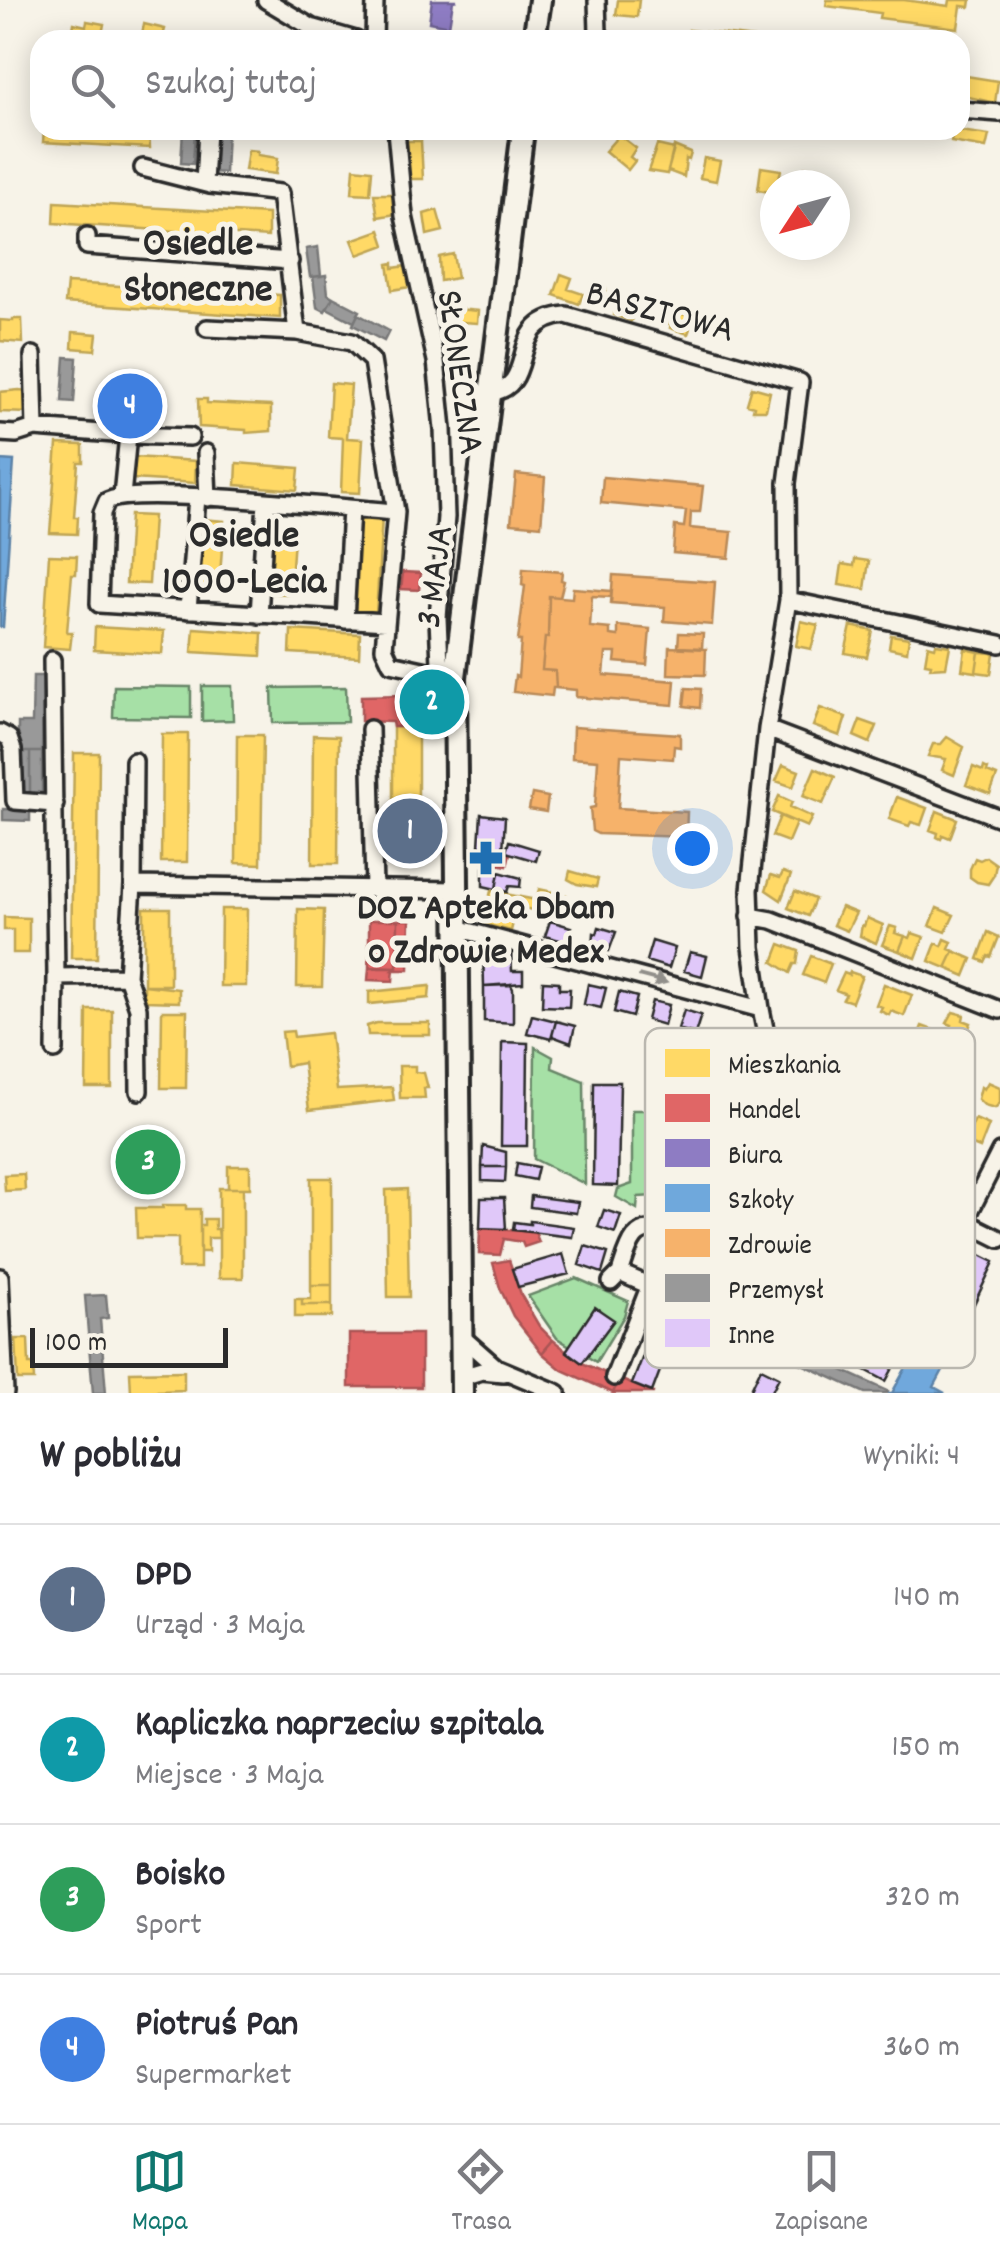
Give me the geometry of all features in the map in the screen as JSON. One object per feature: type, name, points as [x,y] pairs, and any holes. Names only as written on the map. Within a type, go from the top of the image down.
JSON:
[{"type":"street","points":[[266,0],[324,30]]},
{"type":"street","points":[[374,30],[376,0]]},
{"type":"street","points":[[536,30],[540,0]]},
{"type":"street","points":[[597,0],[598,30]]},
{"type":"street","points":[[970,111],[1000,113]]},
{"type":"street","points":[[204,184],[206,140]]},
{"type":"street","name":"SŁONECZNA","points":[[397,140],[404,216],[440,395],[446,517],[438,618],[440,664],[455,677]]},
{"type":"street","name":"3 MAJA","points":[[462,1385],[455,677],[522,140]]},
{"type":"street","points":[[143,168],[204,184],[280,193],[298,332]]},
{"type":"street","points":[[87,236],[87,246],[290,261]]},
{"type":"street","name":"BASZTOWA","points":[[490,393],[502,392],[516,380],[532,330],[549,318],[566,315],[800,382],[787,483],[788,600]]},
{"type":"street","points":[[206,328],[298,332],[352,342],[372,361],[396,512],[384,648],[390,664],[455,677]]},
{"type":"street","points":[[33,355],[35,428]]},
{"type":"street","points":[[0,433],[16,434],[35,428],[190,436]]},
{"type":"street","points":[[122,496],[128,435]]},
{"type":"street","points":[[188,610],[206,453]]},
{"type":"street","points":[[386,622],[99,604],[102,513],[107,500],[122,496],[396,512]]},
{"type":"street","points":[[260,615],[266,502]]},
{"type":"street","points":[[346,620],[351,508]]},
{"type":"street","points":[[766,1028],[750,916],[752,852],[788,600],[1000,644]]},
{"type":"street","points":[[52,660],[55,1050]]},
{"type":"street","points":[[370,729],[374,888]]},
{"type":"street","points":[[767,729],[1000,818]]},
{"type":"street","points":[[0,733],[8,738],[13,750],[15,801],[55,804]]},
{"type":"street","points":[[134,761],[127,976],[138,1008],[139,1091]]},
{"type":"street","points":[[132,884],[457,890]]},
{"type":"street","points":[[750,916],[772,920],[1000,1010]]},
{"type":"street","points":[[457,928],[761,1008]]},
{"type":"street","points":[[56,977],[127,976]]},
{"type":"street","points":[[975,1200],[1000,1152]]},
{"type":"street","points":[[975,1227],[1000,1240]]},
{"type":"street","points":[[645,1230],[632,1241],[616,1277],[645,1284]]},
{"type":"street","points":[[0,1277],[6,1393]]},
{"type":"street","points":[[610,1388],[645,1293]]},
{"type":"street","points":[[462,1337],[484,1360],[558,1393]]},
{"type":"street","points":[[462,1385],[482,1371],[507,1373]]},
{"type":"green space","points":[[114,686],[191,687],[191,718],[113,717]]},
{"type":"green space","points":[[202,686],[232,686],[233,720],[202,721]]},
{"type":"green space","points":[[346,687],[347,722],[273,723],[272,688]]},
{"type":"green space","points":[[535,1047],[553,1057],[552,1068],[584,1081],[585,1184],[534,1159]]},
{"type":"green space","points":[[632,1110],[645,1110],[645,1197],[638,1197],[637,1209],[616,1197],[618,1189],[632,1184]]},
{"type":"green space","points":[[576,1278],[628,1301],[624,1316],[596,1362],[557,1338],[528,1296]]},
{"type":"building: Mieszkania","points":[[618,0],[639,0],[637,17],[616,15]]},
{"type":"building: Mieszkania","points":[[827,0],[904,0],[949,6],[950,0],[971,0],[970,7],[961,6],[958,28],[879,18],[880,13],[826,6]]},
{"type":"building: Mieszkania","points":[[87,21],[104,24],[103,30],[73,30],[74,23],[86,26]]},
{"type":"building: Mieszkania","points":[[144,24],[165,29],[165,30],[143,30]]},
{"type":"building: Mieszkania","points":[[970,77],[998,81],[995,103],[970,97]]},
{"type":"building: Mieszkania","points":[[970,132],[989,135],[986,148],[951,142],[970,140]]},
{"type":"building: Mieszkania","points":[[150,140],[150,148],[43,142]]},
{"type":"building: Mieszkania","points":[[615,140],[626,140],[636,148],[630,157],[635,161],[628,170],[605,151]]},
{"type":"building: Mieszkania","points":[[407,141],[421,141],[423,179],[409,179]]},
{"type":"building: Mieszkania","points":[[657,145],[674,149],[667,174],[648,171]]},
{"type":"building: Mieszkania","points":[[674,146],[691,153],[686,159],[684,177],[668,171]]},
{"type":"building: Mieszkania","points":[[248,150],[278,158],[276,174],[245,170]]},
{"type":"building: Mieszkania","points":[[704,158],[720,161],[716,181],[700,178]]},
{"type":"building: Mieszkania","points":[[354,168],[372,170],[370,194],[352,193]]},
{"type":"building: Mieszkania","points":[[374,194],[393,194],[396,214],[378,217]]},
{"type":"building: Mieszkania","points":[[55,202],[268,214],[268,237],[54,223]]},
{"type":"building: Mieszkania","points":[[437,210],[443,231],[427,235],[424,214]]},
{"type":"building: Mieszkania","points":[[380,230],[385,245],[358,255],[352,240]]},
{"type":"building: Mieszkania","points":[[453,254],[457,278],[440,281],[439,257]]},
{"type":"building: Mieszkania","points":[[393,263],[393,268],[407,266],[410,287],[392,290],[388,264]]},
{"type":"building: Mieszkania","points":[[561,274],[572,278],[568,289],[583,294],[579,304],[554,295]]},
{"type":"building: Mieszkania","points":[[67,283],[280,295],[280,318],[65,303]]},
{"type":"building: Mieszkania","points":[[592,284],[606,288],[603,296],[610,298],[607,308],[586,302]]},
{"type":"building: Mieszkania","points":[[625,298],[636,306],[631,321],[614,315],[619,300],[624,302]]},
{"type":"building: Mieszkania","points":[[457,309],[478,311],[477,323],[450,326]]},
{"type":"building: Mieszkania","points":[[671,311],[694,317],[688,334],[670,328],[667,323]]},
{"type":"building: Mieszkania","points":[[22,319],[23,343],[0,341],[0,320]]},
{"type":"building: Mieszkania","points":[[73,332],[97,334],[95,350],[72,348]]},
{"type":"building: Mieszkania","points":[[331,383],[351,385],[347,438],[363,439],[360,493],[341,492],[343,438],[328,437]]},
{"type":"building: Mieszkania","points":[[752,387],[770,392],[766,410],[753,410],[754,406],[747,404]]},
{"type":"building: Mieszkania","points":[[28,391],[29,413],[0,412],[0,392]]},
{"type":"building: Mieszkania","points":[[198,399],[207,399],[207,403],[271,406],[271,431],[246,433],[199,427]]},
{"type":"building: Mieszkania","points":[[57,444],[83,445],[74,517],[78,517],[77,534],[50,533]]},
{"type":"building: Mieszkania","points":[[134,457],[196,461],[195,483],[133,479]]},
{"type":"building: Mieszkania","points":[[237,463],[299,468],[297,490],[236,485]]},
{"type":"building: Mieszkania","points":[[130,515],[153,516],[149,584],[126,583]]},
{"type":"building: Mieszkania","points":[[360,515],[382,517],[376,614],[354,613]]},
{"type":"building: Mieszkania","points":[[201,519],[224,521],[219,589],[197,588]]},
{"type":"building: Mieszkania","points":[[272,524],[295,525],[290,594],[267,593]]},
{"type":"building: Mieszkania","points":[[49,555],[77,556],[67,632],[72,632],[70,649],[43,647]]},
{"type":"building: Mieszkania","points":[[855,559],[869,561],[865,589],[839,585],[842,564],[854,566]]},
{"type":"building: Mieszkania","points":[[801,621],[818,625],[811,649],[796,646]]},
{"type":"building: Mieszkania","points":[[851,626],[873,631],[867,657],[845,653]]},
{"type":"building: Mieszkania","points":[[95,627],[164,631],[162,654],[94,650]]},
{"type":"building: Mieszkania","points":[[194,628],[262,633],[261,656],[192,652]]},
{"type":"building: Mieszkania","points":[[291,630],[360,634],[359,657],[290,653]]},
{"type":"building: Mieszkania","points":[[891,635],[909,638],[907,652],[889,648]]},
{"type":"building: Mieszkania","points":[[928,645],[950,646],[946,667],[930,668],[931,664],[925,663]]},
{"type":"building: Mieszkania","points":[[965,649],[979,652],[976,672],[962,670]]},
{"type":"building: Mieszkania","points":[[979,652],[994,653],[991,674],[976,672]]},
{"type":"building: Mieszkania","points":[[820,708],[846,717],[840,736],[813,726]]},
{"type":"building: Mieszkania","points":[[860,720],[877,726],[870,743],[854,736]]},
{"type":"building: Mieszkania","points":[[393,727],[418,727],[418,865],[393,865]]},
{"type":"building: Mieszkania","points":[[162,734],[188,734],[187,862],[161,862]]},
{"type":"building: Mieszkania","points":[[237,735],[263,735],[261,864],[236,863]]},
{"type":"building: Mieszkania","points":[[313,735],[339,736],[338,864],[312,864]]},
{"type":"building: Mieszkania","points":[[947,737],[964,747],[954,775],[942,770],[946,759],[928,756],[933,744],[941,744]]},
{"type":"building: Mieszkania","points":[[74,753],[99,753],[97,958],[71,958]]},
{"type":"building: Mieszkania","points":[[783,765],[799,771],[793,787],[776,781]]},
{"type":"building: Mieszkania","points":[[973,767],[983,771],[984,767],[997,776],[990,794],[966,785]]},
{"type":"building: Mieszkania","points":[[815,768],[835,777],[823,804],[803,796]]},
{"type":"building: Mieszkania","points":[[779,796],[792,802],[790,807],[812,817],[807,827],[772,812]]},
{"type":"building: Mieszkania","points":[[897,797],[927,808],[921,825],[911,822],[909,826],[889,819]]},
{"type":"building: Mieszkania","points":[[937,811],[957,819],[950,838],[943,835],[941,839],[930,830]]},
{"type":"building: Mieszkania","points":[[780,816],[796,823],[788,842],[772,836]]},
{"type":"building: Mieszkania","points":[[986,857],[996,864],[988,884],[970,877],[975,858]]},
{"type":"building: Mieszkania","points":[[570,871],[598,879],[596,887],[568,879]]},
{"type":"building: Mieszkania","points":[[783,872],[791,875],[781,900],[766,890],[771,875],[780,878]]},
{"type":"building: Mieszkania","points":[[539,889],[566,895],[563,907],[536,900]]},
{"type":"building: Mieszkania","points":[[491,891],[541,901],[539,912],[517,906],[511,931],[483,924]]},
{"type":"building: Mieszkania","points":[[795,891],[815,899],[808,916],[788,908]]},
{"type":"building: Mieszkania","points":[[841,907],[856,913],[847,931],[833,925]]},
{"type":"building: Mieszkania","points":[[144,908],[170,908],[170,985],[144,985]]},
{"type":"building: Mieszkania","points":[[937,908],[954,915],[946,932],[930,926]]},
{"type":"building: Mieszkania","points":[[221,909],[247,909],[246,986],[220,986]]},
{"type":"building: Mieszkania","points":[[298,909],[324,910],[322,987],[297,987]]},
{"type":"building: Mieszkania","points":[[4,917],[29,918],[29,953],[13,953],[13,930],[4,930]]},
{"type":"building: Mieszkania","points":[[867,918],[883,925],[876,943],[860,936]]},
{"type":"building: Mieszkania","points":[[890,926],[897,928],[895,933],[905,936],[899,951],[882,945]]},
{"type":"building: Mieszkania","points":[[988,932],[999,937],[985,962],[978,959]]},
{"type":"building: Mieszkania","points":[[912,933],[924,937],[916,958],[899,951],[905,936],[910,938]]},
{"type":"building: Mieszkania","points":[[945,939],[952,942],[949,949],[954,951],[946,968],[929,961],[936,943],[942,946]]},
{"type":"building: Mieszkania","points":[[780,944],[799,951],[797,964],[790,973],[773,962]]},
{"type":"building: Mieszkania","points":[[954,951],[972,959],[965,976],[946,968]]},
{"type":"building: Mieszkania","points":[[811,956],[831,964],[824,983],[803,975]]},
{"type":"building: Mieszkania","points":[[844,973],[862,976],[852,1002],[836,990]]},
{"type":"building: Mieszkania","points":[[884,984],[912,995],[904,1016],[891,1011],[889,1015],[876,1005]]},
{"type":"building: Mieszkania","points":[[144,985],[179,989],[179,1002],[144,1001]]},
{"type":"building: Mieszkania","points":[[430,986],[429,998],[369,1004],[369,992]]},
{"type":"building: Mieszkania","points":[[87,1010],[112,1010],[112,1088],[86,1088]]},
{"type":"building: Mieszkania","points":[[162,1011],[187,1011],[186,1088],[161,1088]]},
{"type":"building: Mieszkania","points":[[953,1012],[964,1015],[963,1020],[971,1023],[969,1028],[951,1028],[947,1023]]},
{"type":"building: Mieszkania","points":[[430,1023],[430,1035],[368,1035],[367,1026]]},
{"type":"building: Mieszkania","points":[[293,1031],[294,1037],[330,1033],[337,1090],[392,1087],[394,1100],[309,1110],[303,1063],[286,1066],[282,1032]]},
{"type":"building: Mieszkania","points":[[399,1066],[415,1066],[415,1072],[424,1073],[428,1088],[424,1088],[425,1098],[400,1098]]},
{"type":"building: Mieszkania","points":[[988,1082],[1000,1087],[1000,1103],[995,1108],[978,1099],[981,1087],[984,1089]]},
{"type":"building: Mieszkania","points":[[975,1119],[989,1125],[980,1148],[975,1146]]},
{"type":"building: Mieszkania","points":[[228,1166],[250,1166],[250,1188],[228,1188]]},
{"type":"building: Mieszkania","points":[[24,1174],[25,1190],[5,1191],[4,1175]]},
{"type":"building: Mieszkania","points":[[311,1178],[332,1178],[332,1285],[311,1285]]},
{"type":"building: Mieszkania","points":[[219,1188],[243,1188],[243,1278],[219,1278]]},
{"type":"building: Mieszkania","points":[[407,1189],[409,1297],[388,1297],[386,1190]]},
{"type":"building: Mieszkania","points":[[163,1205],[200,1209],[200,1268],[178,1268],[178,1238],[137,1238],[136,1208]]},
{"type":"building: Mieszkania","points":[[204,1219],[215,1219],[219,1238],[208,1238],[208,1252],[200,1252],[200,1225],[204,1225]]},
{"type":"building: Mieszkania","points":[[311,1285],[332,1285],[332,1305],[302,1305],[302,1299],[311,1299]]},
{"type":"building: Mieszkania","points":[[295,1299],[302,1299],[302,1305],[332,1305],[332,1317],[295,1317]]},
{"type":"building: Mieszkania","points":[[16,1339],[28,1339],[34,1380],[18,1380]]},
{"type":"building: Mieszkania","points":[[184,1371],[184,1390],[131,1392],[130,1372]]},
{"type":"building: Handel","points":[[103,392],[158,396],[156,418],[122,415],[121,426],[101,425]]},
{"type":"building: Handel","points":[[403,572],[421,573],[419,590],[401,589]]},
{"type":"building: Handel","points":[[405,695],[404,727],[393,727],[392,722],[361,721],[361,696]]},
{"type":"building: Handel","points":[[483,847],[510,853],[507,866],[482,861]]},
{"type":"building: Handel","points":[[369,920],[398,920],[397,968],[369,967]]},
{"type":"building: Handel","points":[[398,920],[410,920],[409,970],[394,970]]},
{"type":"building: Handel","points":[[369,968],[394,968],[393,981],[368,980]]},
{"type":"building: Handel","points":[[480,1228],[535,1232],[539,1242],[524,1247],[522,1242],[504,1239],[500,1255],[479,1254]]},
{"type":"building: Handel","points":[[509,1260],[522,1297],[539,1326],[553,1340],[542,1353],[513,1316],[500,1288],[493,1263]]},
{"type":"building: Handel","points":[[349,1334],[421,1334],[421,1387],[349,1387]]},
{"type":"building: Handel","points":[[553,1340],[582,1363],[619,1379],[613,1393],[562,1370],[542,1353]]},
{"type":"building: Handel","points":[[619,1379],[654,1393],[613,1393]]},
{"type":"building: Biura","points":[[432,0],[457,0],[453,1],[449,26],[429,22]]},
{"type":"building: Szkoły","points":[[0,460],[14,461],[3,627],[0,627]]},
{"type":"building: Szkoły","points":[[906,1368],[944,1368],[934,1387],[945,1393],[892,1393]]},
{"type":"building: Zdrowie","points":[[516,474],[545,477],[541,526],[511,523]]},
{"type":"building: Zdrowie","points":[[603,477],[703,486],[700,512],[691,512],[690,528],[732,532],[729,558],[673,553],[675,526],[684,527],[686,511],[601,503]]},
{"type":"building: Zdrowie","points":[[523,569],[562,572],[560,597],[549,596],[542,670],[555,671],[556,688],[552,696],[513,692],[521,641]]},
{"type":"building: Zdrowie","points":[[613,575],[715,582],[712,625],[664,621],[665,607],[611,603]]},
{"type":"building: Zdrowie","points":[[573,588],[611,591],[611,597],[592,596],[590,627],[610,629],[610,635],[618,636],[618,626],[650,629],[647,665],[615,662],[616,653],[606,653],[604,675],[675,681],[673,705],[576,697],[576,690],[556,688],[555,671],[542,670],[549,596],[572,598]]},
{"type":"building: Zdrowie","points":[[679,633],[703,634],[702,648],[678,647]]},
{"type":"building: Zdrowie","points":[[669,647],[706,649],[705,675],[668,674]]},
{"type":"building: Zdrowie","points":[[686,688],[701,689],[700,708],[684,706]]},
{"type":"building: Zdrowie","points":[[573,727],[680,734],[680,747],[674,746],[673,759],[621,755],[618,808],[687,812],[686,837],[592,831],[590,808],[595,807],[598,760],[572,758]]},
{"type":"building: Zdrowie","points":[[532,794],[548,797],[546,812],[529,809]]},
{"type":"building: Przemysł","points":[[182,140],[194,140],[193,164],[181,163]]},
{"type":"building: Przemysł","points":[[215,140],[227,140],[225,173],[213,172]]},
{"type":"building: Przemysł","points":[[318,247],[321,276],[310,277],[306,249]]},
{"type":"building: Przemysł","points":[[326,275],[328,294],[333,297],[325,311],[317,307],[313,277]]},
{"type":"building: Przemysł","points":[[333,297],[360,311],[354,322],[327,308]]},
{"type":"building: Przemysł","points":[[358,314],[389,331],[384,341],[353,325]]},
{"type":"building: Przemysł","points":[[65,357],[77,358],[74,402],[62,401]]},
{"type":"building: Przemysł","points":[[33,676],[43,676],[42,752],[18,752],[18,723],[32,723]]},
{"type":"building: Przemysł","points":[[18,752],[30,752],[30,794],[17,794]]},
{"type":"building: Przemysł","points":[[30,752],[42,752],[42,794],[30,794]]},
{"type":"building: Przemysł","points":[[3,809],[30,810],[30,821],[3,820]]},
{"type":"building: Przemysł","points":[[106,1295],[108,1318],[100,1319],[106,1393],[93,1393],[85,1296]]},
{"type":"building: Przemysł","points":[[810,1368],[838,1368],[888,1391],[865,1393]]},
{"type":"building: Inne","points":[[481,814],[505,817],[503,851],[479,846]]},
{"type":"building: Inne","points":[[509,841],[539,850],[536,861],[506,852]]},
{"type":"building: Inne","points":[[483,868],[499,872],[496,889],[483,886]]},
{"type":"building: Inne","points":[[499,872],[521,878],[520,887],[509,886],[507,892],[496,889]]},
{"type":"building: Inne","points":[[550,921],[571,927],[567,942],[545,936]]},
{"type":"building: Inne","points":[[599,927],[616,932],[609,951],[593,946]]},
{"type":"building: Inne","points":[[652,941],[675,948],[669,968],[646,961]]},
{"type":"building: Inne","points":[[511,948],[512,971],[523,971],[523,983],[484,986],[483,949]]},
{"type":"building: Inne","points":[[690,952],[707,956],[702,976],[684,971]]},
{"type":"building: Inne","points":[[543,981],[559,982],[559,989],[570,989],[569,1007],[542,1006]]},
{"type":"building: Inne","points":[[588,984],[606,988],[601,1008],[584,1004]]},
{"type":"building: Inne","points":[[511,985],[513,1023],[484,1021],[484,986]]},
{"type":"building: Inne","points":[[619,992],[637,997],[632,1017],[614,1012]]},
{"type":"building: Inne","points":[[652,1001],[669,1005],[664,1025],[647,1020]]},
{"type":"building: Inne","points":[[684,1010],[701,1015],[697,1028],[678,1028]]},
{"type":"building: Inne","points":[[532,1015],[556,1021],[551,1039],[527,1033]]},
{"type":"building: Inne","points":[[556,1021],[575,1026],[571,1043],[552,1036]]},
{"type":"building: Inne","points":[[502,1042],[528,1043],[527,1146],[501,1146]]},
{"type":"building: Inne","points":[[594,1082],[620,1082],[618,1186],[593,1185]]},
{"type":"building: Inne","points":[[483,1146],[506,1152],[506,1167],[482,1167]]},
{"type":"building: Inne","points":[[517,1163],[538,1167],[535,1180],[515,1176]]},
{"type":"building: Inne","points":[[482,1167],[506,1167],[505,1182],[482,1181]]},
{"type":"building: Inne","points":[[531,1196],[578,1202],[576,1213],[530,1207]]},
{"type":"building: Inne","points":[[481,1198],[504,1198],[506,1229],[480,1228]]},
{"type":"building: Inne","points":[[604,1210],[621,1215],[615,1233],[598,1227]]},
{"type":"building: Inne","points":[[514,1222],[574,1227],[572,1237],[513,1230]]},
{"type":"building: Inne","points":[[585,1246],[608,1253],[602,1273],[579,1265]]},
{"type":"building: Inne","points":[[975,1252],[994,1262],[975,1302]]},
{"type":"building: Inne","points":[[563,1254],[569,1274],[518,1287],[512,1269]]},
{"type":"building: Inne","points":[[595,1307],[614,1320],[582,1363],[566,1351]]},
{"type":"building: Inne","points":[[645,1351],[645,1368],[661,1368],[652,1392],[632,1384]]},
{"type":"building: Inne","points":[[761,1368],[779,1377],[771,1393],[749,1393]]},
{"type":"building: Inne","points":[[862,1368],[893,1368],[886,1381]]},
{"type":"place","name":"Piotruś Pan","points":[[130,406]]},
{"type":"place","name":"Kapliczka naprzeciw szpitala","points":[[432,702]]},
{"type":"place","name":"DPD","points":[[410,831]]},
{"type":"place","name":"DOZ Apteka Dbam o Zdrowie Medex","points":[[486,858]]},
{"type":"place","name":"Boisko","points":[[148,1162]]},
{"type":"district","name":"Osiedle Słoneczne","points":[[198,263]]},
{"type":"district","name":"Osiedle 1000-Lecia","points":[[244,555]]}]
